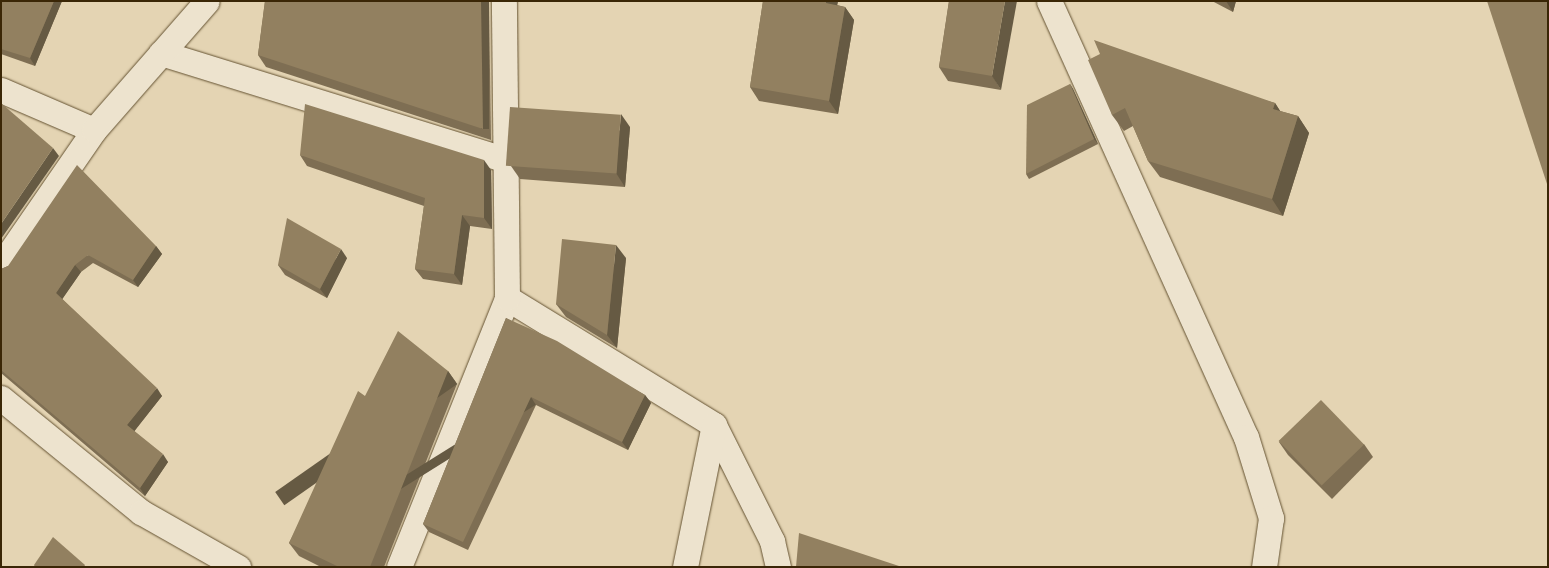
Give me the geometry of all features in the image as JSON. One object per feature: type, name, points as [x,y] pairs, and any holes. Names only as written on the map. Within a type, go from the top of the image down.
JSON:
[{"type":"street","points":[[1,264],[94,130],[207,1]]},
{"type":"street","points":[[399,567],[507,298],[504,1]]},
{"type":"street","points":[[1049,1],[1246,437],[1271,518],[1264,567]]},
{"type":"street","points":[[161,53],[506,160]]},
{"type":"street","points":[[1,90],[94,130]]},
{"type":"street","points":[[507,298],[714,425],[772,541],[778,567]]},
{"type":"street","points":[[1,398],[141,512],[238,567]]},
{"type":"street","points":[[685,567],[714,425]]},
{"type":"building","points":[[1,1],[54,1],[30,58],[1,49]]},
{"type":"building","points":[[265,1],[481,1],[483,129],[258,55]]},
{"type":"building","points":[[763,1],[826,1],[826,3],[845,7],[829,101],[750,87]]},
{"type":"building","points":[[949,1],[1005,1],[992,76],[939,67]]},
{"type":"building","points":[[1487,1],[1548,1],[1548,184],[1547,184]]},
{"type":"building","points":[[1094,40],[1275,103],[1273,109],[1298,116],[1272,199],[1148,161],[1125,108],[1112,115],[1088,60],[1100,54]]},
{"type":"building","points":[[1070,84],[1094,139],[1026,174],[1027,105]]},
{"type":"building","points":[[1,103],[53,148],[1,224]]},
{"type":"building","points":[[305,104],[484,160],[484,218],[462,215],[454,274],[415,269],[425,198],[300,155]]},
{"type":"building","points":[[510,107],[621,115],[617,174],[506,166]]},
{"type":"building","points":[[77,165],[156,246],[133,280],[88,255],[75,265],[56,293],[157,388],[127,425],[163,454],[140,488],[1,370],[1,269],[8,266]]},
{"type":"building","points":[[287,218],[341,249],[320,289],[278,265]]},
{"type":"building","points":[[562,239],[616,245],[607,335],[556,304]]},
{"type":"building","points":[[506,318],[557,341],[645,395],[622,442],[531,397],[463,542],[423,524]]},
{"type":"building","points":[[398,331],[448,371],[370,567],[339,567],[289,543],[358,391],[365,396]]},
{"type":"building","points":[[1321,400],[1364,445],[1322,486],[1279,441]]},
{"type":"building","points":[[799,533],[902,567],[796,567]]},
{"type":"building","points":[[53,537],[85,565],[84,567],[35,567],[34,565]]}]
